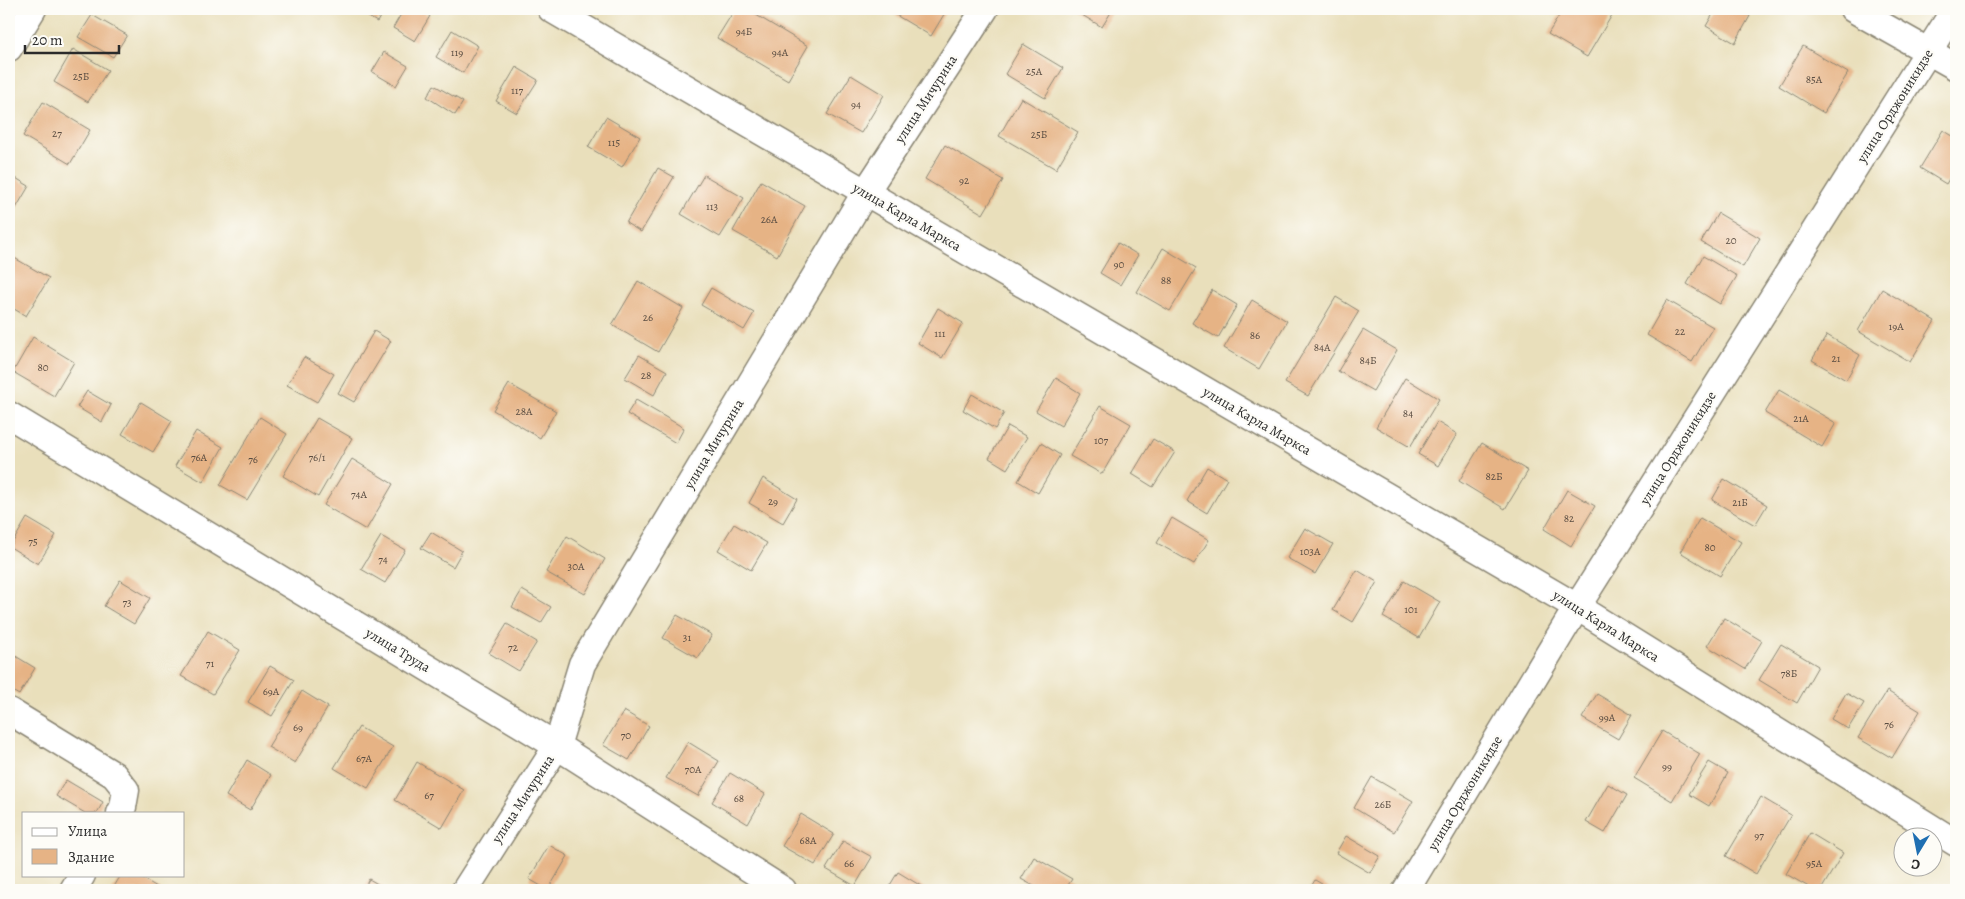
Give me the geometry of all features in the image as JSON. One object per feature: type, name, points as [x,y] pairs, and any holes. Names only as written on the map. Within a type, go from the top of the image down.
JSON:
[{"type":"street","points":[[9,48],[33,9]]},
{"type":"street","name":"улица Карла Маркса","points":[[551,9],[1578,607],[1956,843]]},
{"type":"street","name":"улица Мичурина","points":[[464,890],[557,746],[582,664],[865,193],[985,9]]},
{"type":"street","points":[[1853,9],[1956,67]]},
{"type":"street","name":"улица Орджоникидзе","points":[[1406,890],[1578,607],[1955,9]]},
{"type":"street","name":"улица Труда","points":[[9,415],[557,746],[783,890]]},
{"type":"street","points":[[9,711],[114,775],[126,790],[120,812]]},
{"type":"street","points":[[73,890],[81,876]]},
{"type":"building","points":[[360,9],[385,9],[377,22],[358,11]]},
{"type":"building","points":[[404,9],[418,9],[430,16],[415,41],[393,28]]},
{"type":"building","points":[[735,9],[746,9],[808,46],[788,80],[717,38]]},
{"type":"building","points":[[890,9],[943,9],[946,11],[931,36],[889,11]]},
{"type":"building","points":[[1072,9],[1113,9],[1102,27]]},
{"type":"building","points":[[1563,9],[1615,10],[1587,57],[1548,34]]},
{"type":"building","points":[[1716,9],[1738,9],[1750,16],[1735,43],[1706,26]]},
{"type":"building","points":[[92,15],[127,35],[113,57],[78,37]]},
{"type":"building","points":[[452,30],[478,46],[463,73],[436,57]]},
{"type":"building","points":[[1023,44],[1063,68],[1045,98],[1005,74]]},
{"type":"building","points":[[1803,46],[1848,73],[1824,113],[1779,86]]},
{"type":"building","points":[[73,49],[108,70],[88,102],[54,82]]},
{"type":"building","points":[[384,52],[408,66],[396,86],[372,72]]},
{"type":"building","points":[[516,67],[538,80],[517,113],[496,101]]},
{"type":"building","points":[[851,75],[884,95],[861,133],[827,114]]},
{"type":"building","points":[[434,85],[463,102],[455,115],[427,97]]},
{"type":"building","points":[[1021,98],[1078,132],[1056,169],[999,136]]},
{"type":"building","points":[[43,102],[90,130],[70,164],[23,136]]},
{"type":"building","points":[[606,117],[640,137],[622,167],[588,147]]},
{"type":"building","points":[[1943,130],[1956,138],[1956,167],[1946,184],[1920,168]]},
{"type":"building","points":[[945,145],[1003,180],[983,214],[925,179]]},
{"type":"building","points":[[658,168],[674,177],[641,232],[626,223]]},
{"type":"building","points":[[9,174],[29,186],[12,215],[9,213]]},
{"type":"building","points":[[704,175],[744,198],[720,237],[681,214]]},
{"type":"building","points":[[761,181],[805,206],[777,256],[733,231]]},
{"type":"building","points":[[1718,213],[1760,238],[1743,267],[1701,242]]},
{"type":"building","points":[[1118,243],[1138,255],[1120,285],[1100,273]]},
{"type":"building","points":[[1163,248],[1196,268],[1170,311],[1137,292]]},
{"type":"building","points":[[11,256],[49,278],[26,316],[9,306],[9,260]]},
{"type":"building","points":[[1703,256],[1737,276],[1720,304],[1687,284]]},
{"type":"building","points":[[638,281],[683,308],[658,352],[612,325]]},
{"type":"building","points":[[711,288],[754,313],[744,330],[701,305]]},
{"type":"building","points":[[1882,289],[1935,321],[1910,362],[1858,331]]},
{"type":"building","points":[[1212,290],[1237,305],[1218,338],[1192,323]]},
{"type":"building","points":[[1336,297],[1359,311],[1308,396],[1285,383]]},
{"type":"building","points":[[1252,300],[1287,321],[1259,369],[1224,348]]},
{"type":"building","points":[[1667,300],[1713,327],[1692,362],[1647,335]]},
{"type":"building","points":[[938,308],[963,323],[942,358],[918,343]]},
{"type":"building","points":[[1363,330],[1397,350],[1373,391],[1338,371]]},
{"type":"building","points":[[374,331],[391,341],[354,402],[338,393]]},
{"type":"building","points":[[1827,335],[1860,355],[1846,380],[1812,360]]},
{"type":"building","points":[[33,337],[74,362],[54,396],[13,372]]},
{"type":"building","points":[[639,355],[667,371],[654,395],[625,378]]},
{"type":"building","points":[[304,357],[334,374],[317,402],[287,385]]},
{"type":"building","points":[[1056,378],[1080,393],[1061,426],[1036,411]]},
{"type":"building","points":[[1405,378],[1439,399],[1410,447],[1376,427]]},
{"type":"building","points":[[509,384],[556,411],[540,438],[493,410]]},
{"type":"building","points":[[1779,390],[1836,423],[1822,447],[1765,413]]},
{"type":"building","points":[[87,391],[111,405],[102,422],[77,407]]},
{"type":"building","points":[[972,394],[1004,413],[995,429],[963,410]]},
{"type":"building","points":[[636,400],[684,428],[676,443],[627,414]]},
{"type":"building","points":[[141,402],[172,421],[153,452],[122,434]]},
{"type":"building","points":[[1100,406],[1131,424],[1102,474],[1070,456]]},
{"type":"building","points":[[260,417],[287,434],[247,500],[220,485]]},
{"type":"building","points":[[317,418],[352,438],[318,497],[283,476]]},
{"type":"building","points":[[1437,422],[1457,434],[1438,466],[1418,454]]},
{"type":"building","points":[[1008,426],[1027,437],[1007,469],[989,458]]},
{"type":"building","points":[[196,431],[223,447],[203,482],[175,466]]},
{"type":"building","points":[[1153,439],[1175,452],[1153,487],[1132,474]]},
{"type":"building","points":[[1041,443],[1060,455],[1038,493],[1018,481]]},
{"type":"building","points":[[1482,443],[1528,471],[1505,509],[1459,481]]},
{"type":"building","points":[[352,459],[393,484],[366,530],[324,505]]},
{"type":"building","points":[[1207,467],[1227,479],[1207,513],[1187,501]]},
{"type":"building","points":[[763,478],[797,499],[783,523],[749,503]]},
{"type":"building","points":[[1724,479],[1767,505],[1755,525],[1712,500]]},
{"type":"building","points":[[1567,490],[1595,506],[1571,546],[1544,529]]},
{"type":"building","points":[[27,518],[56,535],[38,564],[10,547]]},
{"type":"building","points":[[1172,518],[1209,540],[1194,564],[1157,543]]},
{"type":"building","points":[[1700,518],[1741,542],[1720,576],[1680,552]]},
{"type":"building","points":[[734,524],[767,543],[751,570],[718,550]]},
{"type":"building","points":[[1305,528],[1333,544],[1315,574],[1287,558]]},
{"type":"building","points":[[431,532],[462,551],[453,567],[421,548]]},
{"type":"building","points":[[381,536],[405,550],[385,583],[361,569]]},
{"type":"building","points":[[567,536],[605,559],[585,594],[546,572]]},
{"type":"building","points":[[1357,570],[1377,582],[1353,622],[1333,610]]},
{"type":"building","points":[[120,580],[150,598],[134,624],[104,606]]},
{"type":"building","points":[[1404,581],[1440,602],[1419,638],[1383,617]]},
{"type":"building","points":[[522,590],[551,607],[541,623],[512,607]]},
{"type":"building","points":[[677,615],[712,635],[698,658],[663,638]]},
{"type":"building","points":[[1724,618],[1762,641],[1745,669],[1707,646]]},
{"type":"building","points":[[507,624],[537,642],[519,671],[489,653]]},
{"type":"building","points":[[208,631],[240,650],[213,694],[181,676]]},
{"type":"building","points":[[1781,644],[1818,666],[1797,703],[1759,680]]},
{"type":"building","points":[[9,652],[35,668],[19,695],[9,689]]},
{"type":"building","points":[[270,666],[294,680],[272,716],[248,702]]},
{"type":"building","points":[[302,691],[328,707],[295,763],[268,747]]},
{"type":"building","points":[[1887,691],[1920,711],[1892,758],[1858,738]]},
{"type":"building","points":[[1846,693],[1864,703],[1848,729],[1831,719]]},
{"type":"building","points":[[1597,694],[1632,715],[1618,739],[1582,718]]},
{"type":"building","points":[[624,711],[649,726],[629,760],[603,745]]},
{"type":"building","points":[[359,727],[393,747],[368,788],[334,768]]},
{"type":"building","points":[[1662,731],[1700,754],[1672,801],[1634,778]]},
{"type":"building","points":[[688,742],[719,761],[698,796],[666,778]]},
{"type":"building","points":[[247,760],[271,775],[250,810],[226,796]]},
{"type":"building","points":[[417,762],[464,790],[442,828],[395,800]]},
{"type":"building","points":[[1709,762],[1728,773],[1709,806],[1689,794]]},
{"type":"building","points":[[730,773],[765,794],[748,824],[712,802]]},
{"type":"building","points":[[1372,777],[1413,801],[1394,832],[1354,808]]},
{"type":"building","points":[[66,780],[103,802],[98,812],[83,812],[56,796]]},
{"type":"building","points":[[1608,784],[1627,795],[1605,833],[1586,822]]},
{"type":"building","points":[[1761,797],[1791,815],[1756,874],[1726,856]]},
{"type":"building","points":[[801,814],[834,834],[815,865],[782,846]]},
{"type":"building","points":[[1810,833],[1843,853],[1821,890],[1814,890],[1786,874]]},
{"type":"building","points":[[1346,836],[1380,856],[1370,873],[1336,853]]},
{"type":"building","points":[[843,841],[872,857],[855,886],[826,869]]},
{"type":"building","points":[[549,845],[568,856],[548,890],[529,879]]},
{"type":"building","points":[[1034,857],[1072,879],[1065,890],[1041,890],[1021,879]]},
{"type":"building","points":[[898,872],[926,889],[887,890]]},
{"type":"building","points":[[120,876],[139,876],[162,890],[112,890]]},
{"type":"building","points":[[369,879],[388,890],[363,890]]},
{"type":"building","points":[[1315,880],[1332,890],[1309,890]]}]
